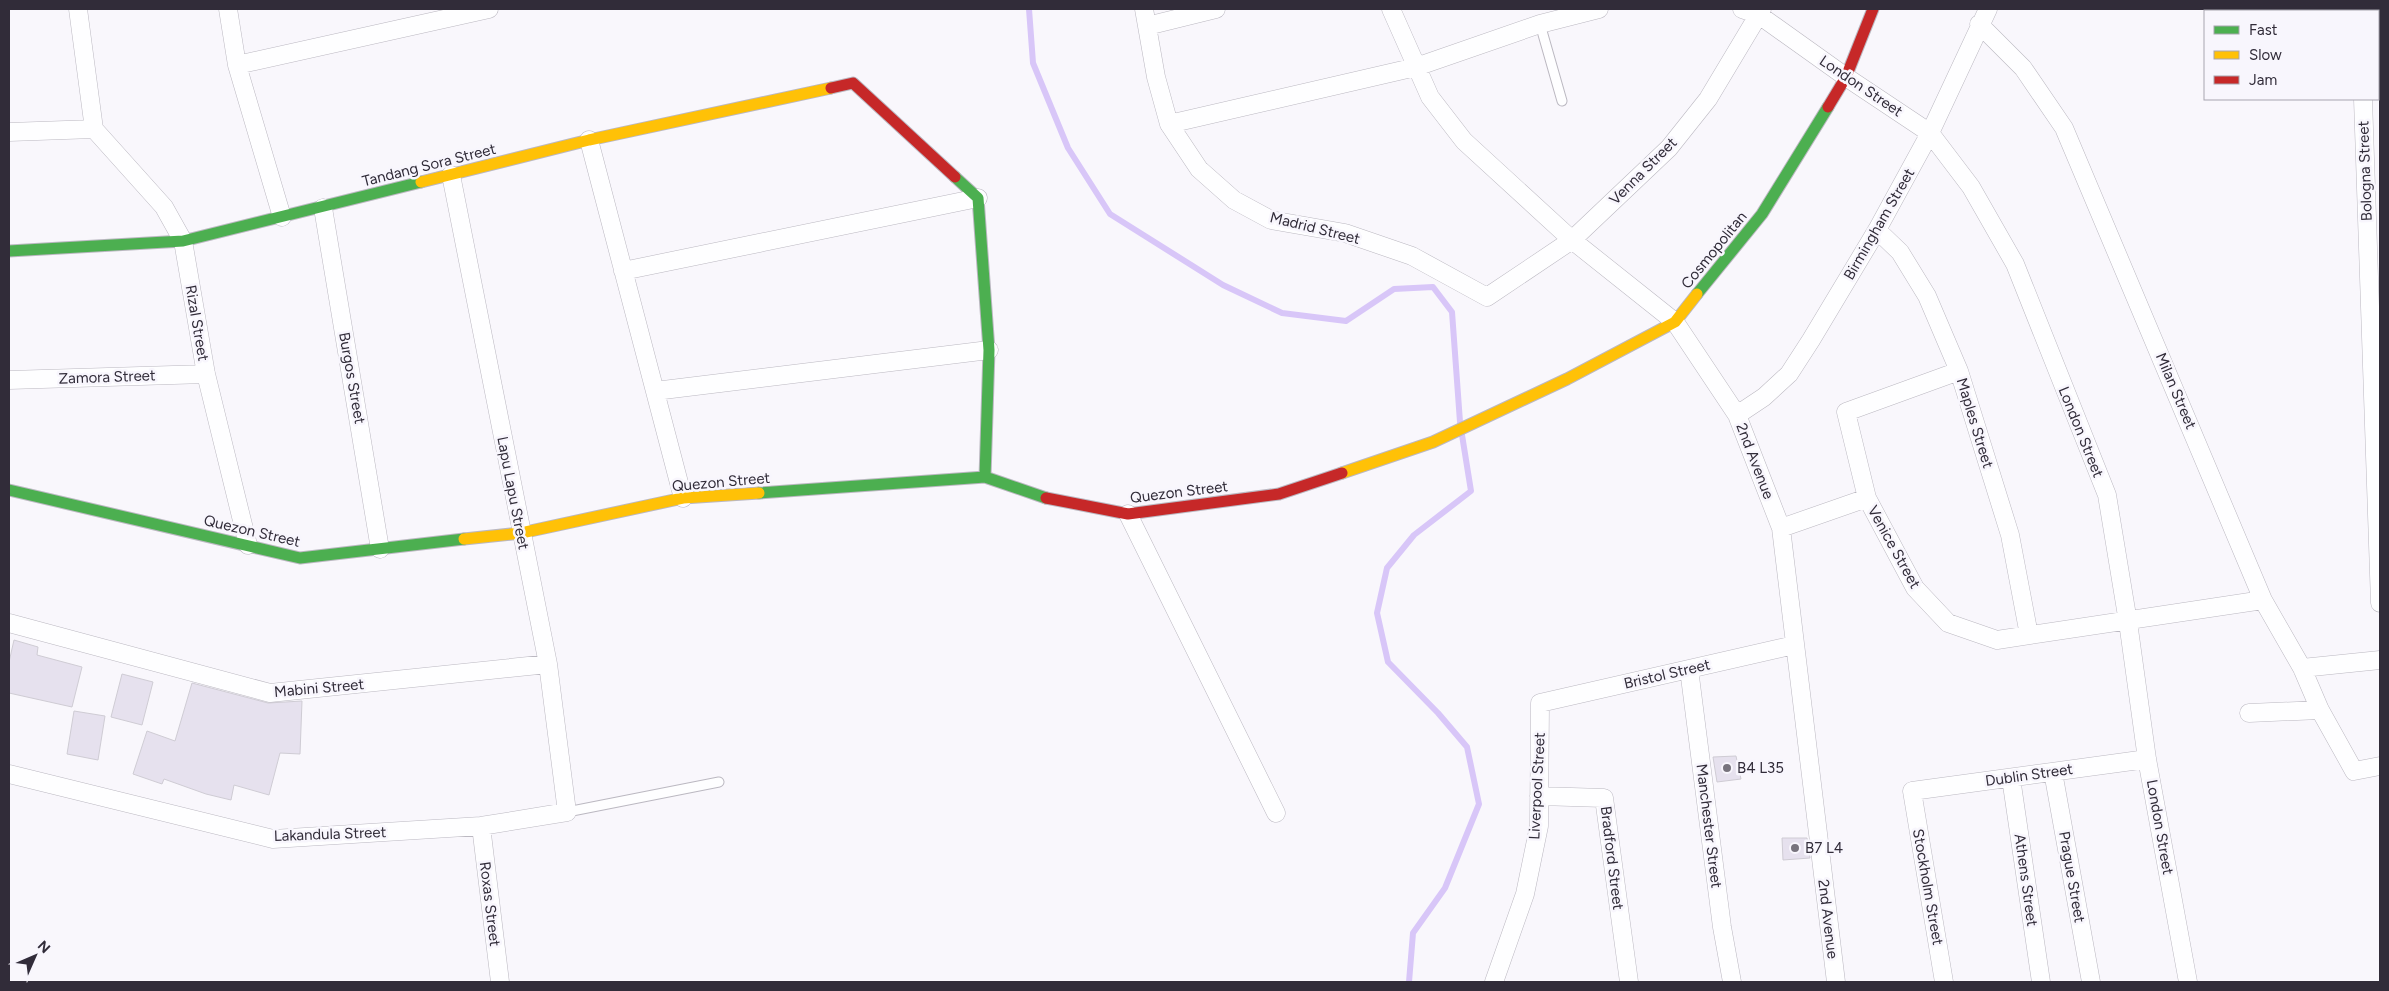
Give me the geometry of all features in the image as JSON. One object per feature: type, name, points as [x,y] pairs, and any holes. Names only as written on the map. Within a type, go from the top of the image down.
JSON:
[{"type":"street","points":[[9,132],[94,129],[78,9]]},
{"type":"street","points":[[228,9],[237,65],[282,216]]},
{"type":"street","points":[[237,65],[489,9]]},
{"type":"street","points":[[1145,17],[1216,9]]},
{"type":"street","name":"2nd Avenue","points":[[1391,9],[1430,97],[1464,141],[1572,240],[1675,322],[1737,415],[1780,528],[1836,982]]},
{"type":"street","points":[[1169,124],[1416,66],[1540,24],[1599,9]]},
{"type":"street","name":"London Street","points":[[1742,9],[1761,12],[1846,77],[1930,133],[1972,187],[2015,264],[2107,495],[2128,622],[2147,759],[2188,982]]},
{"type":"street","name":"Cosmopolitan","points":[[1486,418],[1567,380],[1675,322],[1762,214],[1846,77],[1873,9]]},
{"type":"street","name":"Venna Street","points":[[1487,297],[1572,240],[1669,148],[1708,99],[1761,12]]},
{"type":"street","name":"Birmingham Street","points":[[1737,415],[1764,397],[1788,374],[1877,230],[1930,133],[1983,16]]},
{"type":"street","name":"Milan Street","points":[[1983,16],[2023,68],[2064,128],[2263,600],[2302,668],[2320,710],[2354,771],[2380,766]]},
{"type":"street","name":"Madrid Street","points":[[1145,17],[1156,77],[1169,124],[1199,169],[1234,200],[1271,220],[1345,233],[1412,256],[1487,297]]},
{"type":"street","name":"Tandang Sora Street","points":[[9,251],[183,241],[282,216],[323,208],[589,140],[853,83],[978,198]]},
{"type":"street","name":"Bologna Street","points":[[2363,100],[2380,603]]},
{"type":"street","name":"Rizal Street","points":[[94,129],[164,207],[183,241],[206,374],[248,545]]},
{"type":"street","points":[[589,140],[682,498]]},
{"type":"street","name":"Lapu Lapu Street","points":[[451,175],[548,664],[567,812]]},
{"type":"street","points":[[623,271],[978,198],[988,350],[985,477]]},
{"type":"street","name":"Burgos Street","points":[[323,208],[380,549]]},
{"type":"street","name":"Maples Street","points":[[1877,230],[1900,252],[1927,296],[1959,371],[2010,535],[2029,635]]},
{"type":"street","points":[[655,391],[988,350]]},
{"type":"street","name":"Venice Street","points":[[1959,371],[1846,412],[1867,498],[1915,588],[1948,623],[1997,640],[2128,622],[2263,600]]},
{"type":"street","name":"Zamora Street","points":[[9,380],[206,374]]},
{"type":"street","name":"Quezon Street","points":[[9,490],[300,558],[521,533],[682,498],[985,477],[1048,498],[1128,514],[1279,494],[1433,442],[1486,418]]},
{"type":"street","points":[[1780,528],[1867,498]]},
{"type":"street","points":[[1128,514],[1276,813]]},
{"type":"street","name":"Mabini Street","points":[[9,624],[270,693],[548,664]]},
{"type":"street","name":"Bristol Street","points":[[1540,703],[1794,645]]},
{"type":"street","points":[[2302,668],[2380,660]]},
{"type":"street","name":"Manchester Street","points":[[1689,669],[1722,927],[1732,982]]},
{"type":"street","name":"Liverpool Street","points":[[1494,982],[1525,894],[1538,826],[1540,703]]},
{"type":"street","points":[[2248,714],[2320,710]]},
{"type":"street","name":"Dublin Street","points":[[1912,792],[2147,759]]},
{"type":"street","name":"Prague Street","points":[[2053,772],[2091,982]]},
{"type":"street","name":"Lakandula Street","points":[[9,774],[273,839],[481,826],[567,812]]},
{"type":"street","name":"Athens Street","points":[[2011,778],[2040,982]]},
{"type":"street","name":"Stockholm Street","points":[[1912,792],[1944,982]]},
{"type":"street","name":"Bradford Street","points":[[1539,796],[1604,798],[1628,982]]},
{"type":"street","name":"Roxas Street","points":[[481,826],[500,982]]},
{"type":"lane","points":[[1540,24],[1562,101]]},
{"type":"lane","points":[[567,812],[719,782]]},
{"type":"building","points":[[14,640],[38,647],[37,655],[82,667],[72,707],[9,693],[9,662]]},
{"type":"building","points":[[122,674],[153,682],[142,725],[111,717]]},
{"type":"building","points":[[192,683],[268,703],[302,701],[300,754],[280,753],[269,795],[234,785],[231,800],[206,794],[164,779],[162,784],[133,774],[147,731],[175,741]]},
{"type":"building","points":[[74,711],[105,716],[98,760],[67,754]]},
{"type":"building","name":"B4 L35","points":[[1736,756],[1741,779],[1717,782],[1713,757]]},
{"type":"building","name":"B7 L4","points":[[1782,838],[1807,838],[1810,858],[1783,860]]},
{"type":"waterway","points":[[1029,9],[1033,63],[1068,148],[1110,214],[1223,285],[1282,313],[1346,321],[1394,289],[1433,287],[1452,312],[1460,422]]},
{"type":"waterway","points":[[1409,982],[1413,933],[1445,888],[1479,804],[1467,747],[1438,713],[1388,662],[1377,613],[1387,568],[1414,535],[1471,491],[1462,435]]},
{"type":"traffic: fast","points":[[1697,294],[1762,214],[1828,107]]},
{"type":"traffic: fast","points":[[955,177],[978,198],[989,350],[985,477]]},
{"type":"traffic: fast","points":[[9,251],[183,241],[421,182]]},
{"type":"traffic: fast","points":[[759,493],[985,477],[1046,498]]},
{"type":"traffic: fast","points":[[9,490],[300,558],[464,539]]},
{"type":"traffic: slow","points":[[421,182],[589,140],[831,88]]},
{"type":"traffic: slow","points":[[1342,473],[1433,442],[1567,379],[1675,322],[1697,294]]},
{"type":"traffic: slow","points":[[464,539],[521,533],[683,498],[759,493]]},
{"type":"traffic: jam","points":[[1828,107],[1846,77],[1873,9]]},
{"type":"traffic: jam","points":[[831,88],[853,83],[955,177]]},
{"type":"traffic: jam","points":[[1046,498],[1128,514],[1279,494],[1342,473]]},
{"type":"place","name":"B4 L35","points":[[1727,768]]},
{"type":"place","name":"B7 L4","points":[[1795,848]]}]
